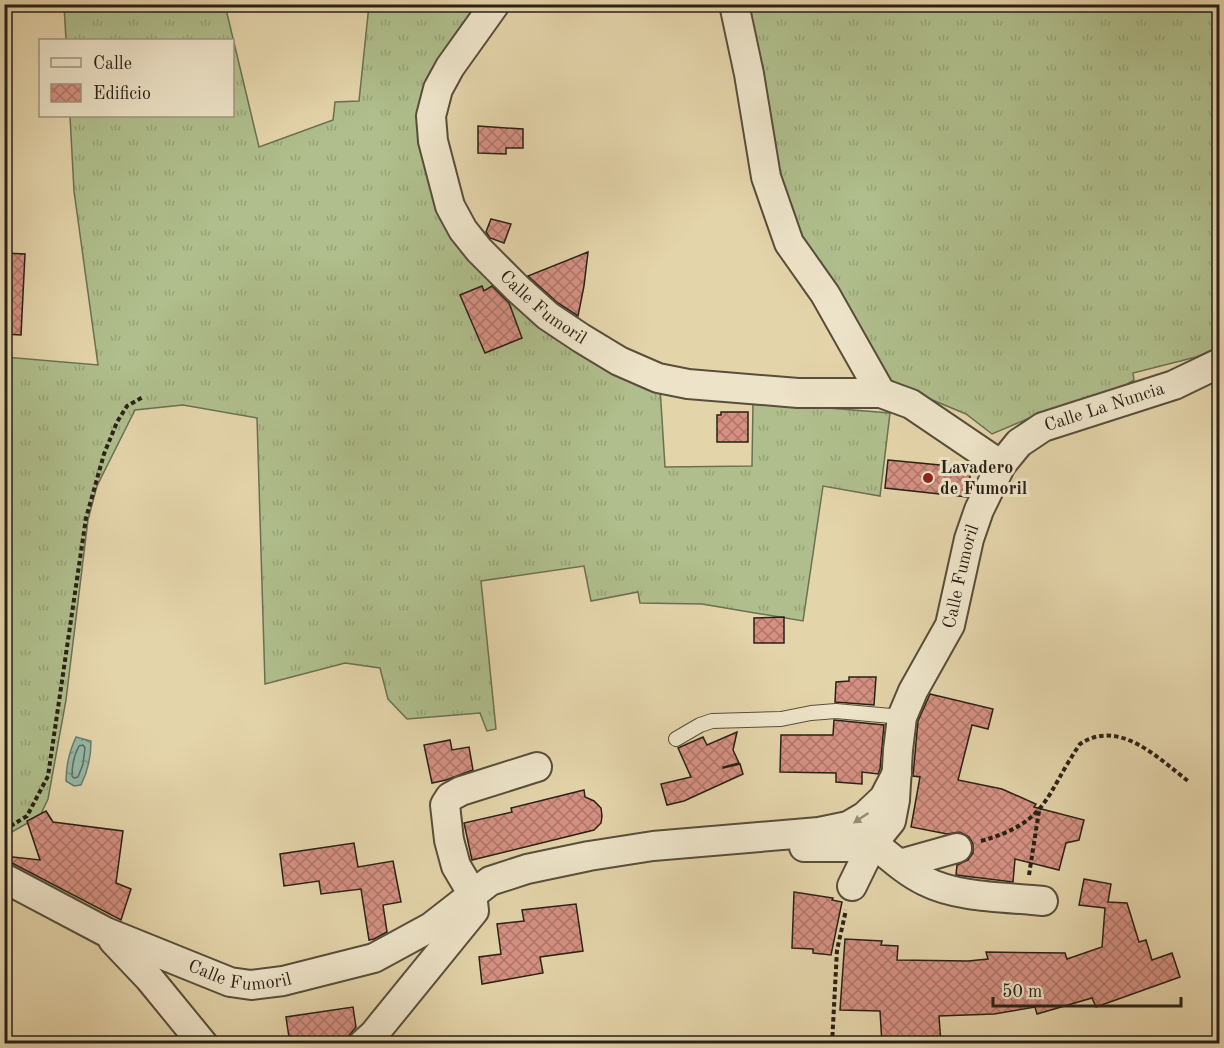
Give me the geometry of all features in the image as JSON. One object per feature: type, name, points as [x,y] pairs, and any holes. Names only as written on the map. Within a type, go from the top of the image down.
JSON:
[{"type":"street","name":"Calle Fumoril","points":[[495,4],[450,67],[438,89],[431,116],[433,141],[450,206],[463,230],[487,258],[548,316],[619,361],[658,378],[688,384],[798,393],[881,393],[911,404],[1000,465],[979,510],[969,539],[950,625],[913,691],[902,717],[896,800],[891,820],[873,843],[852,886]]},
{"type":"street","points":[[734,4],[749,74],[766,177],[789,243],[825,294],[881,393]]},
{"type":"street","name":"Calle La Nuncia","points":[[1000,465],[1019,443],[1043,426],[1174,385],[1220,363]]},
{"type":"street","points":[[363,1044],[374,1034],[474,911],[472,893],[456,866],[449,840],[445,805],[450,797],[460,791],[537,767]]},
{"type":"street","name":"Calle Fumoril","points":[[4,878],[106,932],[230,982],[251,985],[283,981],[374,958],[431,927],[456,910],[472,893],[490,881],[527,869],[653,846],[819,832],[848,826],[865,816],[884,798],[897,773]]},
{"type":"street","name":"Calle Fumoril","points":[[718,840],[806,848],[852,848],[873,843]]},
{"type":"street","points":[[873,843],[919,878],[940,888],[1034,900]]},
{"type":"street","points":[[900,864],[957,848]]},
{"type":"street","points":[[106,932],[149,978],[203,1044]]},
{"type":"lane","points":[[676,739],[712,721],[781,719],[836,711],[902,717]]},
{"type":"path","points":[[4,830],[27,816],[48,776],[86,518],[104,454],[117,422],[127,406],[143,397]]},
{"type":"path","points":[[957,848],[1013,830],[1039,810],[1080,744],[1090,737],[1104,734],[1118,736],[1146,749],[1188,781]]},
{"type":"path","points":[[1034,900],[1039,810]]},
{"type":"path","points":[[832,1044],[837,950],[852,886]]},
{"type":"green space","points":[[64,5],[225,5],[233,39],[66,39]]},
{"type":"green space","points":[[369,5],[484,5],[430,78],[445,218],[660,387],[665,467],[752,466],[753,402],[890,413],[880,496],[823,486],[803,621],[702,604],[640,603],[638,592],[591,601],[584,566],[481,581],[496,729],[487,731],[480,713],[407,719],[388,699],[380,668],[345,663],[265,684],[257,418],[183,405],[135,410],[97,486],[88,520],[66,700],[48,799],[40,816],[5,836],[5,357],[98,365],[74,191],[70,117],[234,117],[234,43],[259,147],[333,120],[335,102],[359,101]]},
{"type":"green space","points":[[741,5],[1219,5],[1219,347],[1196,357],[1133,373],[1134,380],[1126,385],[1034,416],[992,434],[966,414],[894,384],[883,375],[814,279],[778,191]]},
{"type":"water","points":[[76,737],[91,741],[91,747],[89,764],[81,785],[74,786],[66,781],[66,775],[68,759]]},
{"type":"building","points":[[478,126],[523,129],[523,148],[506,148],[506,154],[478,153]]},
{"type":"building","points":[[491,219],[511,224],[504,243],[490,238],[486,232]]},
{"type":"building","points":[[588,252],[578,316],[558,303],[528,276]]},
{"type":"building","points":[[4,253],[25,254],[21,335],[4,334]]},
{"type":"building","points":[[482,286],[484,291],[492,286],[509,303],[522,338],[485,353],[460,295]]},
{"type":"building","points":[[721,412],[748,412],[748,442],[717,442],[717,415],[721,415]]},
{"type":"building","name":"Lavadero de Fumoril","points":[[888,460],[971,468],[968,495],[967,497],[885,488]]},
{"type":"building","points":[[784,617],[784,643],[754,643],[754,618]]},
{"type":"building","points":[[849,677],[876,677],[874,705],[835,702],[836,682],[849,681]]},
{"type":"building","points":[[930,694],[993,709],[988,729],[972,725],[958,780],[1002,789],[1036,804],[1034,807],[1084,820],[1079,840],[1066,843],[1059,870],[1015,859],[1013,882],[956,875],[957,865],[968,860],[973,853],[973,844],[969,837],[960,832],[947,834],[911,827],[920,777],[913,776],[918,721]]},
{"type":"building","points":[[834,720],[884,725],[878,774],[862,772],[862,784],[836,782],[836,773],[780,772],[781,735],[833,735]]},
{"type":"building","points":[[737,732],[733,750],[739,763],[723,768],[740,764],[743,774],[684,801],[667,805],[661,784],[691,777],[678,748],[703,737],[707,745]]},
{"type":"building","points":[[450,740],[452,750],[469,747],[473,770],[432,783],[424,745]]},
{"type":"building","points":[[584,790],[585,797],[594,801],[601,808],[601,823],[594,830],[472,860],[464,823],[512,812],[511,808]]},
{"type":"building","points":[[46,811],[53,822],[123,831],[116,883],[131,889],[121,920],[12,863],[4,862],[4,856],[40,860],[27,821]]},
{"type":"building","points":[[354,843],[358,867],[393,861],[401,902],[383,905],[387,932],[369,940],[361,889],[321,894],[319,881],[284,886],[280,854]]},
{"type":"building","points":[[1084,879],[1111,884],[1108,902],[1127,903],[1139,942],[1146,940],[1152,960],[1172,953],[1180,977],[1096,1007],[1092,998],[1037,1014],[1035,1007],[994,1014],[939,1016],[941,1044],[882,1044],[880,1011],[840,1010],[845,939],[882,941],[881,945],[898,946],[897,960],[968,961],[988,959],[986,952],[1065,953],[1067,959],[1102,947],[1105,908],[1079,905]]},
{"type":"building","points":[[794,892],[833,898],[832,900],[842,902],[831,955],[813,953],[813,949],[792,948]]},
{"type":"building","points":[[576,904],[583,951],[540,957],[543,973],[482,984],[479,957],[501,954],[497,924],[524,921],[522,910]]},
{"type":"building","points":[[353,1007],[356,1027],[342,1044],[290,1044],[286,1017]]},
{"type":"place","name":"Lavadero de Fumoril","points":[[928,478]]}]
